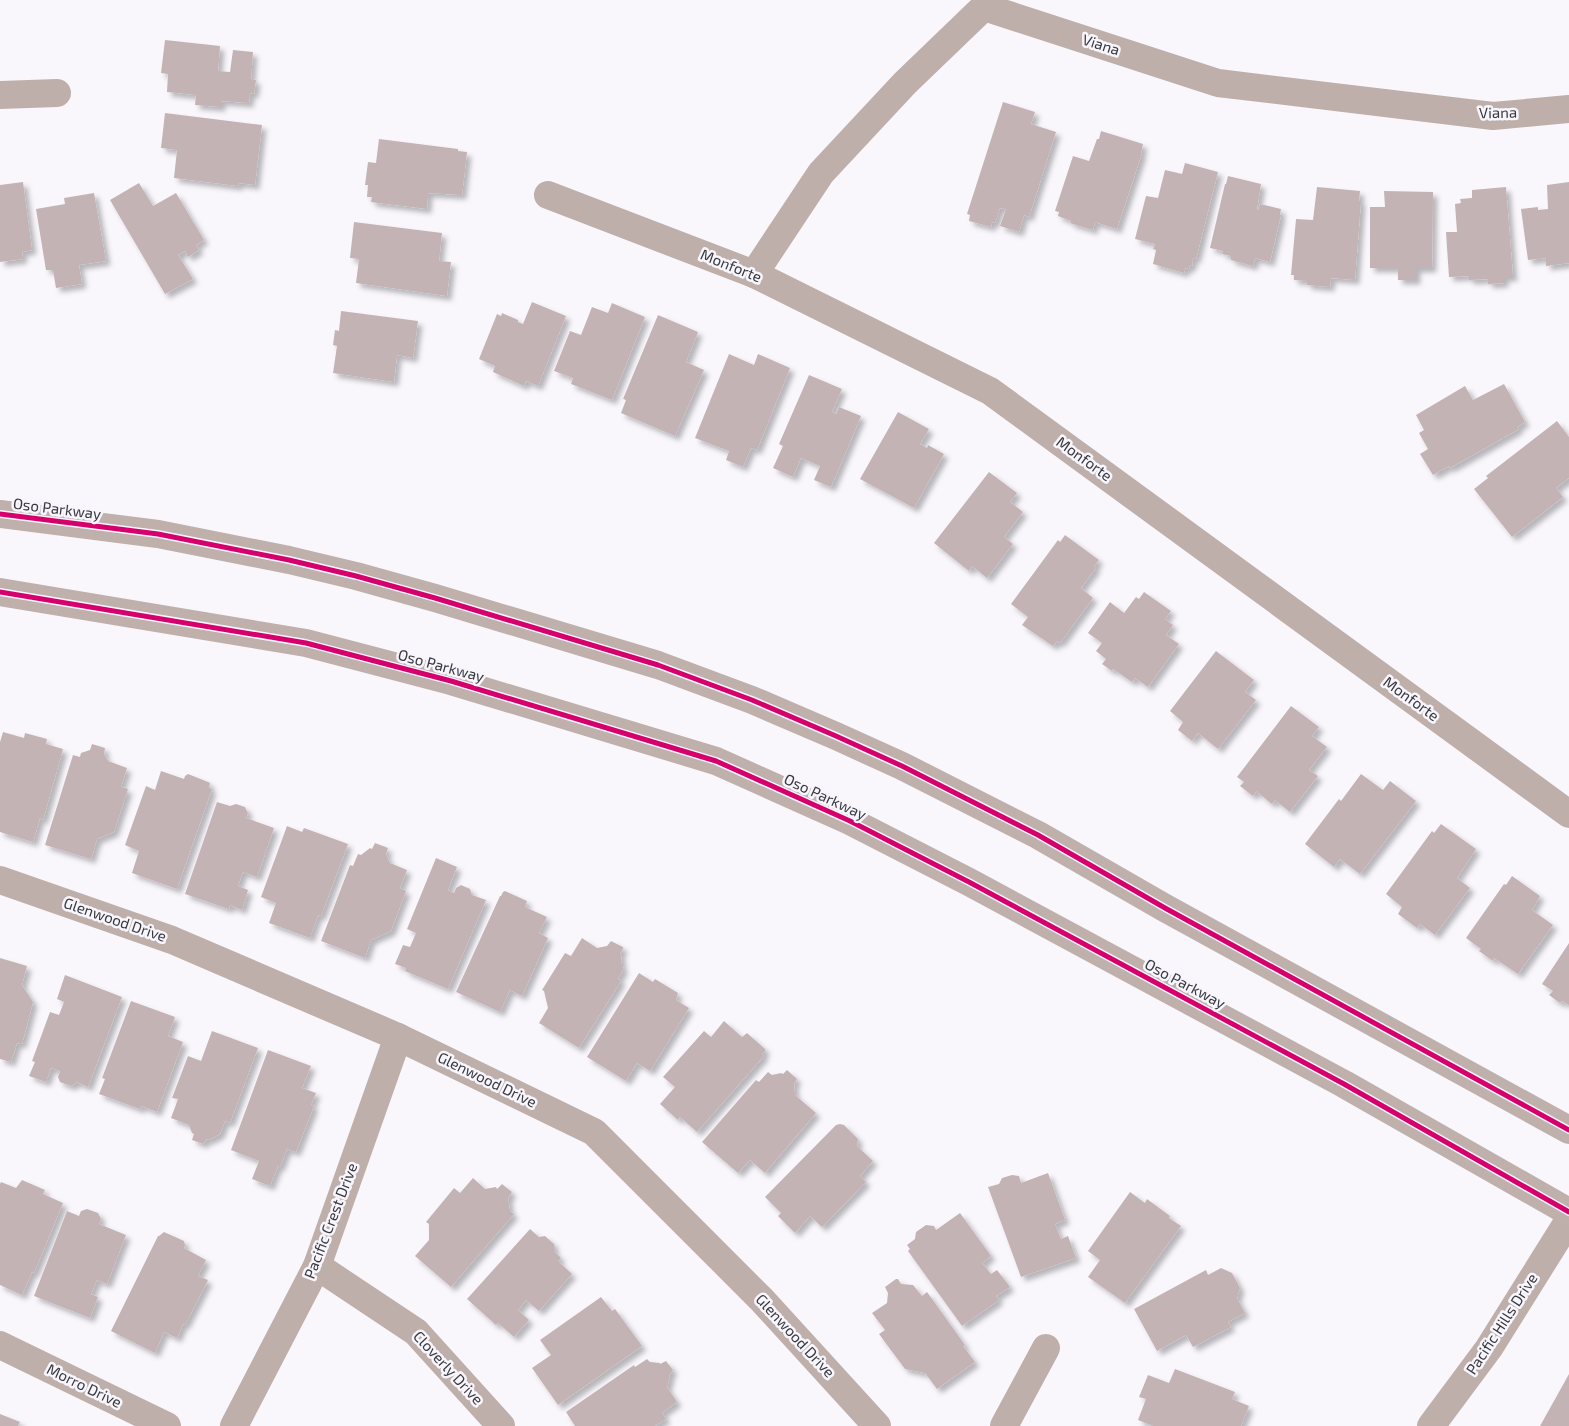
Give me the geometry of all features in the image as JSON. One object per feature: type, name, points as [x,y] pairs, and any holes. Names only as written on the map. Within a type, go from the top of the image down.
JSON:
[{"type":"main road","name":"Oso Parkway","points":[[0,514],[158,534],[322,568],[435,598],[554,633],[658,665],[752,700],[902,766],[1038,835],[1164,908],[1569,1130]]},
{"type":"main road","name":"Oso Parkway","points":[[0,592],[306,643],[451,681],[716,761],[850,822],[978,887],[1344,1084],[1569,1212]]},
{"type":"street","name":"Viana","points":[[754,274],[821,173],[905,83],[984,7],[1218,83],[1493,116],[1569,109]]},
{"type":"street","points":[[0,95],[57,93]]},
{"type":"street","name":"Monforte","points":[[548,195],[754,274],[990,391],[1569,814]]},
{"type":"street","name":"Glenwood Drive","points":[[0,880],[172,940],[398,1037],[594,1132],[762,1300],[877,1426]]},
{"type":"street","name":"Pacific Crest Drive","points":[[234,1426],[316,1266],[398,1037]]},
{"type":"street","name":"Pacific Hills Drive","points":[[1431,1426],[1489,1348],[1569,1220]]},
{"type":"street","name":"Cloverly Drive","points":[[316,1266],[416,1332],[501,1426]]},
{"type":"street","name":"Morro Drive","points":[[0,1345],[167,1426]]},
{"type":"street","points":[[1004,1426],[1046,1348]]},
{"type":"building","points":[[165,40],[220,46],[218,71],[230,72],[233,50],[253,52],[251,79],[256,80],[254,94],[250,93],[249,103],[221,101],[221,107],[195,105],[196,95],[167,92],[168,74],[161,73]]},
{"type":"building","points":[[1003,102],[1035,112],[1031,124],[1056,132],[1029,217],[1024,215],[1019,232],[1000,226],[1006,209],[1000,208],[995,223],[992,222],[991,227],[969,221],[970,215],[967,214]]},
{"type":"building","points":[[165,113],[262,125],[255,185],[239,183],[238,186],[174,178],[177,150],[161,148]]},
{"type":"building","points":[[1101,131],[1143,144],[1142,153],[1117,229],[1095,222],[1093,230],[1070,223],[1071,221],[1058,216],[1059,212],[1055,211],[1073,156],[1089,161]]},
{"type":"building","points":[[379,139],[458,149],[458,151],[467,152],[462,195],[428,193],[427,209],[371,202],[372,197],[367,197],[368,185],[365,185],[368,162],[376,163]]},
{"type":"building","points":[[1185,163],[1218,172],[1196,259],[1193,258],[1192,266],[1190,265],[1189,269],[1185,268],[1184,273],[1153,264],[1156,250],[1153,249],[1155,244],[1135,239],[1146,196],[1158,198],[1165,170],[1182,174]]},
{"type":"building","points":[[1228,176],[1261,184],[1258,210],[1260,204],[1281,209],[1270,262],[1255,258],[1253,266],[1231,260],[1231,256],[1222,254],[1223,251],[1210,248]]},
{"type":"building","points":[[23,182],[32,250],[22,252],[23,259],[0,262],[0,185]]},
{"type":"building","points":[[1569,182],[1569,263],[1546,266],[1546,258],[1528,260],[1521,209],[1538,207],[1538,210],[1548,209],[1547,185]]},
{"type":"building","points":[[139,183],[153,206],[176,193],[204,240],[196,245],[199,250],[188,257],[185,251],[178,255],[193,279],[165,294],[110,200]]},
{"type":"building","points":[[1317,187],[1360,191],[1359,201],[1361,201],[1355,280],[1331,278],[1330,287],[1307,285],[1307,281],[1294,280],[1294,275],[1291,275],[1296,219],[1313,220]]},
{"type":"building","points":[[1506,187],[1513,277],[1504,277],[1504,283],[1488,284],[1488,279],[1469,280],[1469,276],[1449,277],[1446,232],[1457,232],[1455,204],[1461,203],[1460,199],[1472,198],[1472,190]]},
{"type":"building","points":[[1384,191],[1433,192],[1432,268],[1416,268],[1416,280],[1398,280],[1398,268],[1370,268],[1370,207],[1385,207]]},
{"type":"building","points":[[94,193],[106,261],[79,265],[82,284],[56,288],[53,270],[46,270],[36,209],[65,204],[64,198]]},
{"type":"building","points":[[354,222],[442,233],[439,261],[451,262],[447,296],[356,283],[359,259],[350,258]]},
{"type":"building","points":[[532,302],[566,316],[538,386],[526,381],[524,386],[493,372],[495,366],[479,359],[497,314],[501,316],[502,313],[523,324]]},
{"type":"building","points":[[612,303],[645,317],[612,400],[571,384],[573,378],[554,371],[570,331],[581,335],[592,307],[608,313]]},
{"type":"building","points":[[341,311],[418,321],[413,358],[397,355],[394,382],[333,373],[337,346],[333,345],[335,330],[339,331]]},
{"type":"building","points":[[658,315],[698,332],[686,362],[704,370],[675,436],[621,413],[626,400],[623,399]]},
{"type":"building","points":[[729,354],[754,365],[758,354],[790,368],[757,450],[751,448],[743,467],[726,460],[729,451],[695,438]]},
{"type":"building","points":[[809,375],[842,389],[832,412],[836,414],[839,407],[861,416],[831,487],[814,480],[820,466],[801,458],[793,477],[773,468],[783,446],[779,444]]},
{"type":"building","points":[[1504,384],[1525,422],[1517,427],[1519,429],[1450,468],[1449,466],[1433,475],[1420,454],[1428,449],[1419,433],[1424,430],[1416,415],[1465,386],[1473,400]]},
{"type":"building","points":[[898,412],[929,429],[920,444],[927,448],[928,445],[944,454],[914,508],[860,479]]},
{"type":"building","points":[[1557,421],[1569,437],[1569,478],[1556,488],[1563,497],[1512,537],[1474,489],[1488,478],[1486,476]]},
{"type":"building","points":[[989,472],[1017,493],[1010,502],[1023,512],[1004,537],[1013,544],[987,578],[972,566],[969,571],[934,543]]},
{"type":"building","points":[[1065,535],[1099,560],[1094,566],[1096,568],[1081,588],[1093,598],[1060,643],[1057,641],[1053,646],[1022,625],[1028,617],[1011,604],[1058,540],[1060,542]]},
{"type":"building","points":[[1144,592],[1171,611],[1165,619],[1173,625],[1166,635],[1179,644],[1148,687],[1135,678],[1132,682],[1102,664],[1106,659],[1096,651],[1102,643],[1088,633],[1110,602],[1124,613],[1136,597],[1139,599]]},
{"type":"building","points":[[1216,651],[1254,680],[1245,692],[1256,700],[1218,749],[1198,733],[1192,741],[1178,730],[1183,722],[1170,711]]},
{"type":"building","points":[[1291,706],[1319,727],[1312,736],[1327,747],[1309,770],[1318,776],[1290,812],[1275,800],[1272,804],[1256,791],[1253,796],[1240,786],[1244,782],[1237,777]]},
{"type":"building","points":[[3,732],[24,738],[25,733],[47,739],[46,744],[63,749],[43,820],[40,818],[33,842],[0,832],[0,742]]},
{"type":"building","points":[[92,744],[105,748],[104,754],[108,761],[127,768],[121,787],[128,789],[114,832],[97,839],[91,859],[45,845],[73,755],[80,757],[81,753],[90,750]]},
{"type":"building","points":[[161,771],[184,779],[188,774],[210,783],[209,788],[212,789],[177,889],[132,873],[139,851],[125,845],[146,786],[155,790]]},
{"type":"building","points":[[1361,774],[1383,790],[1390,781],[1416,801],[1360,874],[1340,859],[1334,867],[1305,844],[1339,799],[1341,801]]},
{"type":"building","points":[[217,802],[230,806],[236,804],[245,807],[248,813],[246,818],[274,828],[257,877],[243,872],[238,886],[248,890],[242,910],[230,905],[229,909],[185,894]]},
{"type":"building","points":[[1441,824],[1476,849],[1457,878],[1470,888],[1435,935],[1420,924],[1417,928],[1398,914],[1402,907],[1386,894],[1432,831],[1434,833]]},
{"type":"building","points":[[287,826],[302,832],[304,828],[348,844],[321,916],[318,915],[310,938],[269,923],[276,903],[261,897]]},
{"type":"building","points":[[375,843],[388,848],[386,854],[390,863],[407,870],[400,888],[406,891],[391,931],[371,940],[365,958],[321,941],[350,865],[353,866],[358,854],[361,855],[370,848],[372,849]]},
{"type":"building","points":[[436,858],[457,867],[448,890],[454,893],[456,888],[461,885],[470,889],[472,895],[486,900],[448,989],[405,971],[406,968],[395,964],[403,945],[410,947],[416,933],[407,929]]},
{"type":"building","points":[[1512,876],[1540,896],[1532,910],[1553,925],[1518,974],[1494,958],[1493,961],[1466,938],[1504,884],[1506,885]]},
{"type":"building","points":[[505,891],[527,901],[525,907],[547,917],[539,933],[548,938],[522,996],[510,990],[500,1012],[456,992],[500,896]]},
{"type":"building","points":[[582,938],[597,948],[607,946],[611,941],[623,947],[620,954],[622,967],[624,968],[618,979],[621,981],[579,1048],[539,1023],[548,1008],[544,991],[542,990],[565,953],[571,956]]},
{"type":"building","points":[[1569,943],[1569,1005],[1562,1001],[1560,1003],[1549,995],[1553,991],[1542,984]]},
{"type":"building","points":[[0,958],[27,966],[22,985],[33,1002],[22,1044],[17,1043],[11,1062],[0,1059]]},
{"type":"building","points":[[639,973],[653,982],[655,979],[678,993],[676,1000],[689,1008],[650,1071],[637,1063],[626,1081],[587,1057]]},
{"type":"building","points":[[65,975],[122,997],[88,1087],[77,1082],[71,1086],[60,1082],[58,1077],[60,1071],[51,1068],[46,1082],[29,1076],[35,1062],[32,1061],[50,1012],[59,1015],[64,1002],[57,999]]},
{"type":"building","points":[[131,1001],[175,1017],[168,1036],[183,1042],[157,1112],[142,1106],[140,1109],[99,1094],[105,1079],[102,1078]]},
{"type":"building","points":[[724,1021],[742,1037],[747,1033],[765,1049],[762,1054],[764,1056],[697,1132],[680,1117],[678,1120],[660,1104],[675,1087],[663,1077],[704,1031],[711,1037]]},
{"type":"building","points":[[212,1031],[258,1048],[230,1123],[225,1121],[220,1134],[209,1140],[207,1139],[203,1144],[192,1140],[194,1134],[189,1125],[171,1118],[178,1099],[172,1098],[188,1056],[201,1061]]},
{"type":"building","points":[[268,1050],[311,1066],[302,1088],[316,1093],[311,1105],[314,1106],[296,1152],[287,1149],[270,1186],[252,1179],[259,1161],[231,1150]]},
{"type":"building","points":[[787,1070],[797,1079],[794,1084],[795,1095],[816,1113],[765,1173],[750,1160],[738,1173],[702,1142],[756,1080],[759,1082],[768,1072],[772,1075],[783,1074]]},
{"type":"building","points":[[836,1125],[844,1125],[858,1139],[857,1146],[873,1161],[860,1176],[866,1182],[822,1227],[810,1216],[795,1233],[778,1216],[781,1213],[765,1197]]},
{"type":"building","points":[[1048,1173],[1065,1220],[1055,1224],[1061,1239],[1068,1236],[1076,1258],[1021,1277],[988,1187],[999,1184],[1002,1178],[1012,1175],[1019,1176],[1021,1183]]},
{"type":"building","points":[[473,1178],[485,1189],[496,1187],[497,1189],[502,1184],[512,1192],[508,1198],[510,1211],[514,1214],[451,1287],[415,1256],[429,1240],[429,1224],[426,1222],[454,1188],[460,1193]]},
{"type":"building","points":[[22,1180],[45,1190],[43,1194],[63,1203],[34,1273],[32,1272],[22,1295],[0,1285],[0,1184],[1,1182],[16,1188]]},
{"type":"building","points":[[1130,1192],[1145,1203],[1147,1199],[1181,1226],[1125,1303],[1088,1277],[1100,1260],[1088,1251]]},
{"type":"building","points":[[87,1209],[98,1213],[101,1219],[99,1224],[126,1235],[107,1284],[97,1280],[91,1294],[98,1297],[90,1318],[34,1296],[67,1211],[79,1216],[81,1211]]},
{"type":"building","points":[[960,1213],[991,1256],[982,1263],[991,1274],[997,1270],[1010,1287],[996,1296],[999,1300],[962,1326],[908,1251],[910,1249],[907,1245],[915,1239],[916,1232],[926,1225],[934,1226],[936,1230]]},
{"type":"building","points":[[530,1229],[539,1237],[545,1236],[554,1244],[554,1251],[561,1258],[558,1261],[572,1274],[539,1311],[526,1300],[518,1310],[529,1320],[514,1337],[498,1323],[496,1325],[467,1299]]},
{"type":"building","points":[[164,1232],[184,1241],[184,1248],[206,1260],[198,1276],[208,1280],[177,1338],[164,1332],[155,1353],[111,1331],[158,1236]]},
{"type":"building","points":[[1221,1268],[1232,1273],[1240,1288],[1237,1298],[1245,1313],[1228,1322],[1231,1327],[1193,1347],[1186,1335],[1157,1351],[1134,1309],[1206,1270],[1208,1275]]},
{"type":"building","points":[[896,1279],[901,1284],[913,1285],[922,1296],[927,1292],[975,1362],[937,1389],[925,1373],[905,1369],[879,1334],[885,1330],[872,1313],[887,1303],[888,1293],[885,1287]]},
{"type":"building","points":[[601,1297],[612,1311],[615,1309],[642,1346],[558,1405],[532,1368],[551,1355],[540,1340]]},
{"type":"building","points":[[647,1359],[650,1362],[660,1364],[666,1361],[673,1370],[669,1376],[667,1387],[677,1402],[662,1413],[666,1419],[655,1426],[575,1426],[566,1412],[634,1365],[635,1367]]},
{"type":"building","points":[[1175,1369],[1235,1392],[1232,1399],[1249,1406],[1241,1426],[1153,1426],[1138,1420],[1146,1399],[1139,1397],[1148,1375],[1169,1383]]},
{"type":"building","points":[[1569,1374],[1569,1426],[1540,1426]]},
{"type":"building","points":[[0,1414],[20,1422],[18,1426],[0,1426]]},
{"type":"cycle path","points":[[0,514],[158,534],[289,560],[356,576],[658,665],[752,700],[902,766],[1038,835],[1165,908],[1569,1130]]},
{"type":"cycle path","points":[[0,592],[306,643],[451,681],[716,761],[850,821],[969,882],[1344,1084],[1569,1212]]}]
